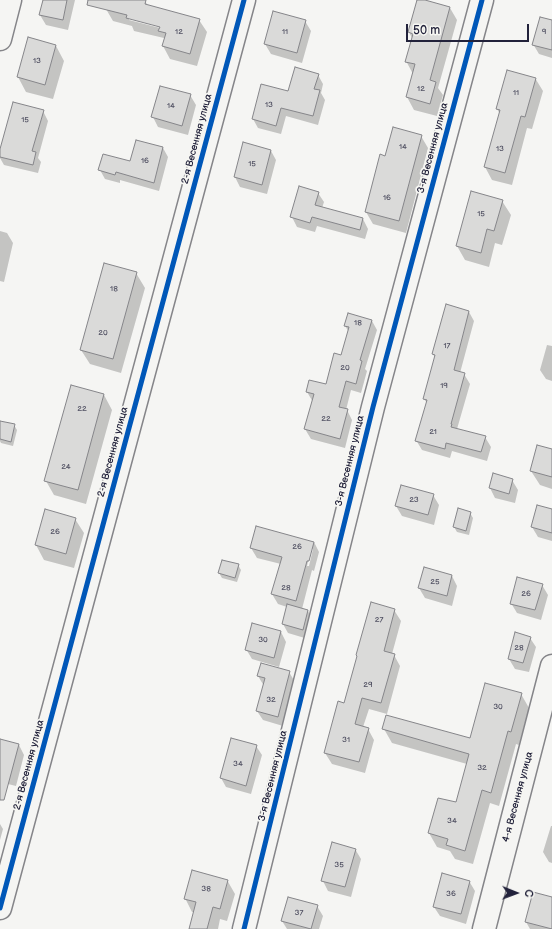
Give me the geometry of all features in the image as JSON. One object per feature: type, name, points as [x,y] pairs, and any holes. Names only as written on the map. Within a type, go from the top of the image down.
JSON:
[{"type":"street","points":[[0,38],[10,0]]},
{"type":"street","name":"2-я Весенняя улица","points":[[0,908],[244,0]]},
{"type":"street","name":"3-я Весенняя улица","points":[[244,929],[373,407],[482,0]]},
{"type":"street","name":"4-я Весенняя улица","points":[[484,929],[552,666]]},
{"type":"building","points":[[43,0],[67,0],[63,20],[39,15]]},
{"type":"building","points":[[88,0],[146,0],[145,4],[200,19],[190,54],[162,46],[166,33],[158,31],[160,27],[126,18],[127,15],[87,5]]},
{"type":"building","points":[[417,0],[425,0],[450,7],[430,80],[436,82],[430,104],[406,97],[415,64],[405,62],[413,34],[408,32]]},
{"type":"building","points":[[273,11],[306,20],[297,53],[264,44]]},
{"type":"building","points":[[540,17],[552,20],[552,50],[532,45]]},
{"type":"building","points":[[28,37],[56,45],[45,85],[17,77]]},
{"type":"building","points":[[295,67],[319,74],[314,89],[320,90],[313,116],[281,108],[276,126],[252,119],[261,84],[288,91]]},
{"type":"building","points":[[507,70],[536,78],[525,117],[521,116],[505,173],[484,167],[500,110],[496,109]]},
{"type":"building","points":[[160,86],[191,94],[182,126],[151,117]]},
{"type":"building","points":[[13,102],[44,110],[32,151],[36,152],[33,165],[0,157],[0,149]]},
{"type":"building","points":[[393,127],[422,135],[399,221],[365,212],[380,154],[385,156]]},
{"type":"building","points":[[136,140],[163,147],[154,183],[116,172],[115,175],[98,170],[103,154],[130,161]]},
{"type":"building","points":[[243,142],[271,150],[262,185],[234,177]]},
{"type":"building","points":[[299,186],[319,192],[315,205],[363,218],[360,230],[312,217],[310,223],[290,217]]},
{"type":"building","points":[[471,191],[503,200],[494,231],[487,229],[481,253],[456,246]]},
{"type":"building","points":[[104,263],[137,272],[113,359],[80,350]]},
{"type":"building","points":[[446,304],[469,311],[454,370],[465,373],[451,427],[486,436],[481,452],[446,443],[445,449],[415,441],[427,400],[423,399],[435,355],[432,354]]},
{"type":"building","points":[[348,313],[372,320],[360,360],[362,361],[356,384],[346,381],[339,407],[348,409],[340,439],[304,429],[314,394],[306,392],[309,380],[326,384],[334,353],[341,355],[349,327],[344,326]]},
{"type":"building","points":[[71,385],[104,394],[78,490],[44,481]]},
{"type":"building","points":[[0,421],[15,424],[11,442],[0,439]]},
{"type":"building","points":[[537,445],[552,449],[552,477],[530,471]]},
{"type":"building","points":[[493,473],[513,479],[509,494],[489,488]]},
{"type":"building","points":[[401,485],[434,494],[428,515],[395,506]]},
{"type":"building","points":[[537,505],[552,509],[552,533],[531,527]]},
{"type":"building","points":[[458,508],[471,512],[466,531],[453,527]]},
{"type":"building","points":[[45,509],[76,518],[66,554],[35,545]]},
{"type":"building","points":[[256,526],[314,542],[296,601],[271,594],[282,557],[250,548]]},
{"type":"building","points":[[222,560],[239,564],[235,578],[218,573]]},
{"type":"building","points":[[424,567],[452,575],[447,596],[418,588]]},
{"type":"building","points":[[517,577],[543,584],[535,610],[510,604]]},
{"type":"building","points":[[371,602],[395,609],[384,651],[395,654],[381,703],[362,698],[355,724],[369,728],[359,762],[324,753],[338,701],[344,703]]},
{"type":"building","points":[[287,604],[308,610],[303,630],[282,624]]},
{"type":"building","points":[[252,623],[281,631],[274,658],[245,650]]},
{"type":"building","points":[[515,632],[531,637],[523,663],[508,659]]},
{"type":"building","points":[[261,663],[290,671],[278,717],[256,711],[265,678],[257,676]]},
{"type":"building","points":[[485,683],[522,693],[511,732],[508,731],[491,793],[482,790],[465,851],[446,845],[448,839],[428,833],[438,798],[456,802],[469,754],[382,729],[386,715],[470,738]]},
{"type":"building","points":[[231,738],[257,745],[246,786],[220,778]]},
{"type":"building","points":[[0,739],[19,744],[4,800],[0,800]]},
{"type":"building","points":[[332,842],[356,849],[345,887],[321,881]]},
{"type":"building","points":[[192,870],[228,880],[220,909],[213,907],[207,929],[189,929],[196,902],[184,899]]},
{"type":"building","points":[[442,873],[470,881],[461,914],[433,907]]},
{"type":"building","points":[[533,892],[552,897],[552,929],[525,922]]},
{"type":"building","points":[[288,897],[318,905],[311,929],[281,921]]},
{"type":"cycle path","points":[[0,908],[244,0]]},
{"type":"cycle path","points":[[244,929],[373,407],[482,0]]}]
